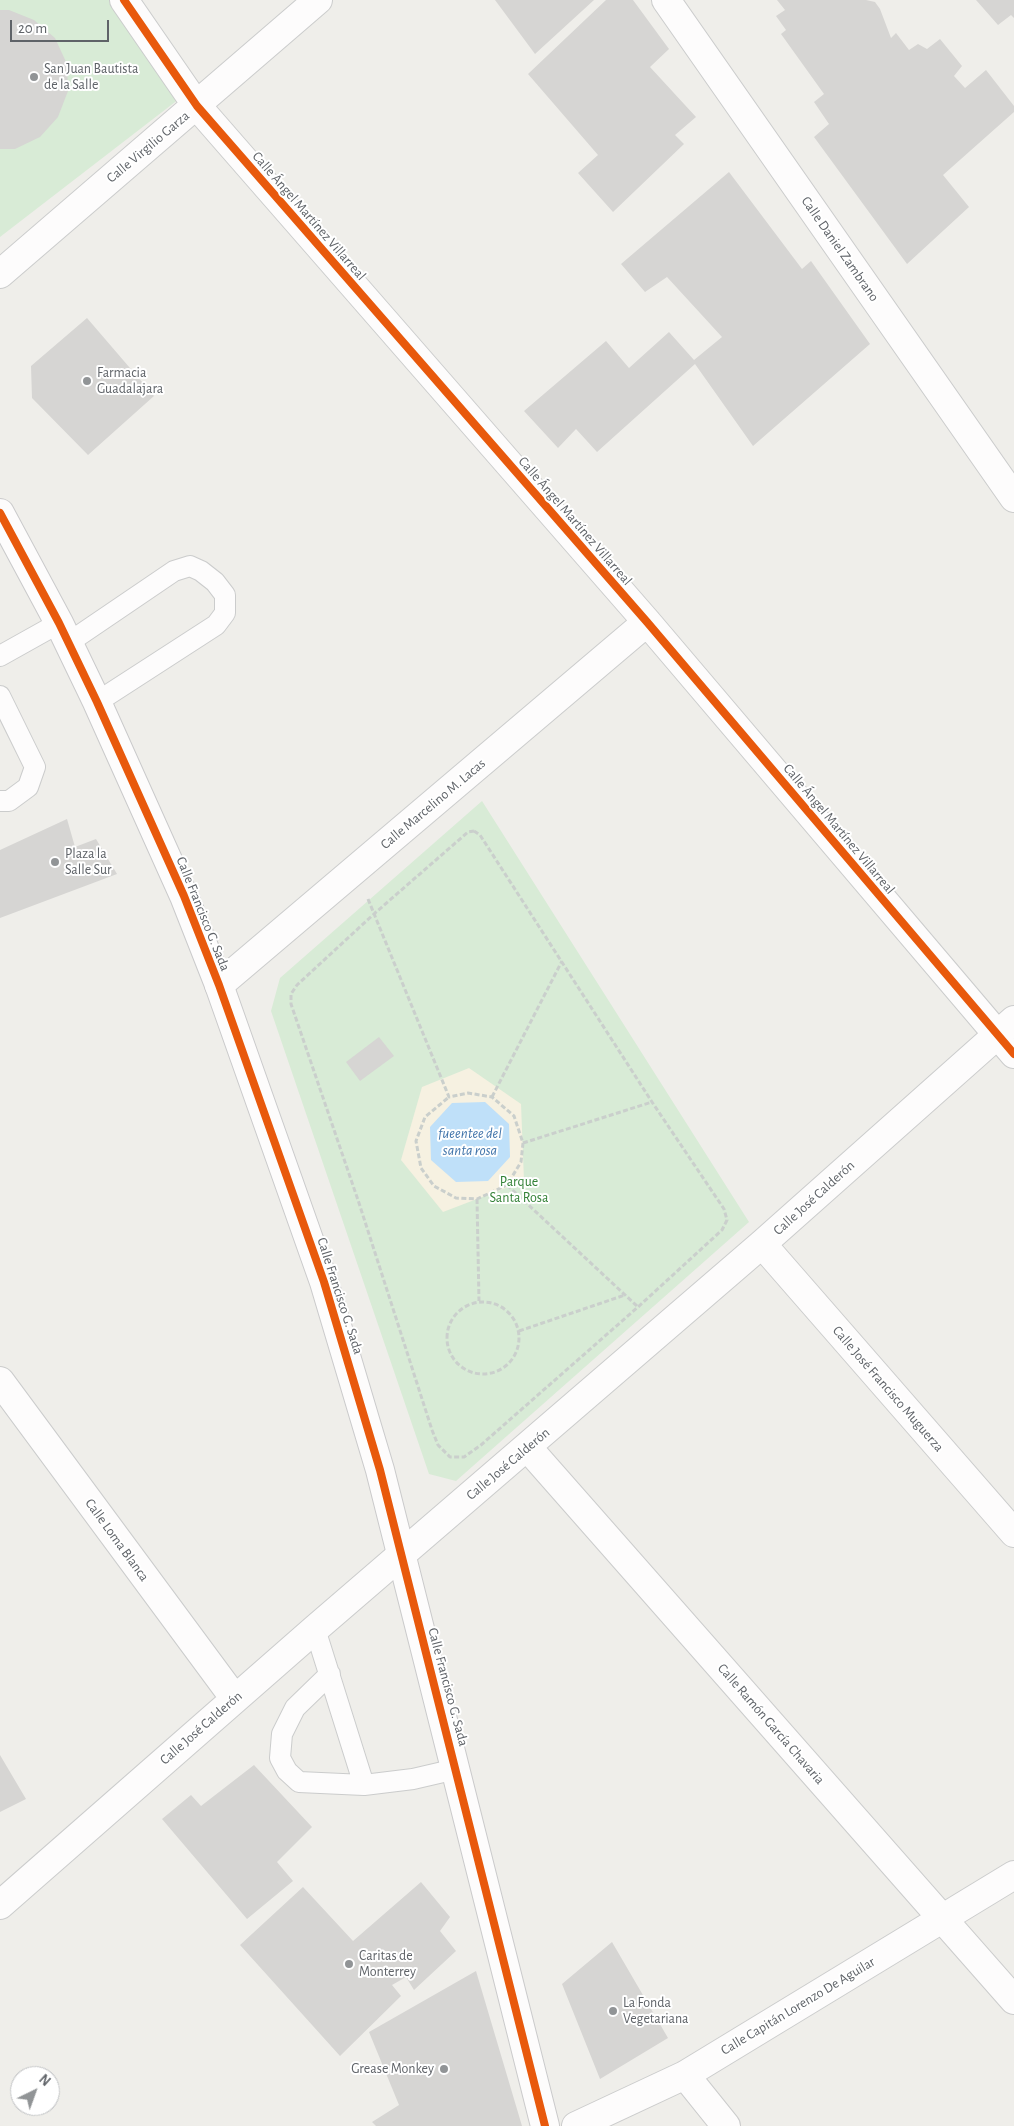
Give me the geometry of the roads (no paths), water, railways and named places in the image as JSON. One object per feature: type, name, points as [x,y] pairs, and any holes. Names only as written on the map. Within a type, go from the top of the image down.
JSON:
[{"type":"street","name":"Calle Ángel Martínez Villarreal","points":[[124,0],[197,106],[1009,1036]]},
{"type":"street","name":"Calle Virgilio Garza","points":[[0,274],[318,0]]},
{"type":"street","name":"Calle Daniel Zambrano","points":[[666,0],[1014,498]]},
{"type":"street","name":"Calle Francisco G. Sada","points":[[0,513],[64,633],[184,896],[324,1282],[380,1470],[545,2126]]},
{"type":"street","name":"Calle Marcelino M. Lacas","points":[[218,986],[647,622]]},
{"type":"street","name":"Calle José Calderón","points":[[0,1905],[401,1555],[528,1448],[762,1244],[1009,1036]]},
{"type":"street","name":"Calle José Francisco Muguerza","points":[[762,1244],[1014,1533]]},
{"type":"street","name":"Calle Loma Blanca","points":[[0,1381],[235,1699]]},
{"type":"street","name":"Calle Ramón García Chavaria","points":[[528,1448],[1014,2000]]},
{"type":"street","name":"Calle Capitán Lorenzo De Aguilar","points":[[576,2126],[685,2075],[1014,1875]]},
{"type":"street","points":[[685,2075],[726,2126]]},
{"type":"lane","points":[[0,656],[64,633],[174,571],[190,566],[201,571],[215,582],[225,595],[226,613],[216,625],[97,702]]},
{"type":"lane","points":[[0,696],[35,767],[28,787],[9,801],[0,801]]},
{"type":"lane","points":[[316,1629],[364,1784]]},
{"type":"lane","points":[[330,1674],[295,1708],[282,1734],[280,1758],[287,1771],[299,1782],[364,1784],[414,1779],[456,1768]]},
{"type":"water","name":"fueentee del santa rosa","points":[[485,1102],[509,1124],[510,1157],[488,1181],[456,1182],[431,1160],[430,1127],[452,1103]]},
{"type":"place","name":"San Juan Bautista de la Salle","points":[[34,77]]},
{"type":"place","name":"Farmacia Guadalajara","points":[[87,381]]},
{"type":"place","name":"Plaza la Salle Sur","points":[[55,862]]},
{"type":"place","name":"Caritas de Monterrey","points":[[349,1964]]},
{"type":"place","name":"La Fonda Vegetariana","points":[[613,2011]]},
{"type":"place","name":"Grease Monkey","points":[[444,2069]]},
{"type":"park label","name":"Parque Santa Rosa","points":[[519,1190]]}]
